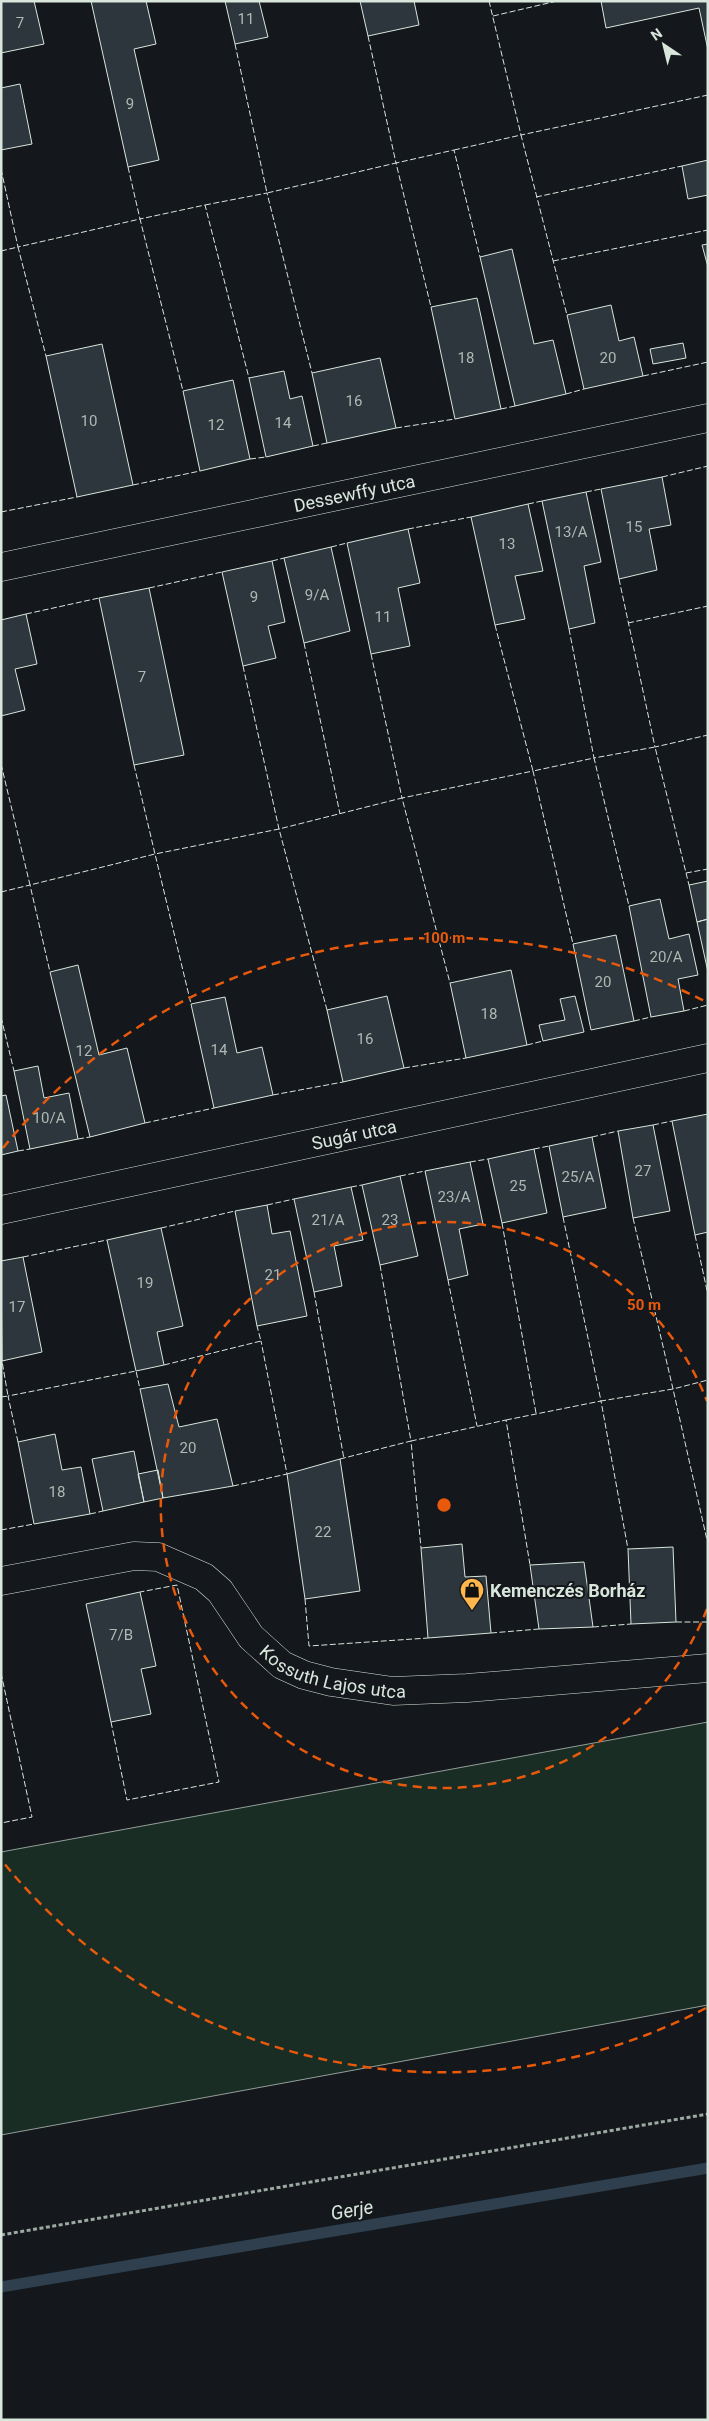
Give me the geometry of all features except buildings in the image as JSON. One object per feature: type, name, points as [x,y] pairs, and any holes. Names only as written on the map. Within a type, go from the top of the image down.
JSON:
[{"type":"street","name":"Dessewffy utca","points":[[1,567],[708,418]]},
{"type":"street","name":"Sugár utca","points":[[1,1210],[708,1058]]},
{"type":"street","name":"Kossuth Lajos utca","points":[[1,1581],[134,1556],[158,1557],[204,1577],[220,1592],[251,1637],[282,1665],[304,1675],[331,1682],[393,1691],[467,1688],[708,1668]]},
{"type":"path","points":[[1,2235],[708,2114]]},
{"type":"green space","points":[[708,1722],[708,2005],[1,2135],[1,1852]]},
{"type":"waterway","name":"Gerje","points":[[1,2287],[708,2168]]},
{"type":"fence","points":[[489,1],[521,135],[708,95]]},
{"type":"fence","points":[[493,16],[557,1]]},
{"type":"fence","points":[[368,36],[396,163],[454,150],[480,257]]},
{"type":"fence","points":[[235,44],[267,193],[396,163],[431,307]]},
{"type":"fence","points":[[454,150],[521,135],[567,315]]},
{"type":"fence","points":[[536,197],[682,166]]},
{"type":"fence","points":[[128,167],[140,219],[205,205],[249,378]]},
{"type":"fence","points":[[1,169],[18,247],[140,219],[183,391]]},
{"type":"fence","points":[[205,205],[267,193],[312,373]]},
{"type":"fence","points":[[553,261],[708,230]]},
{"type":"fence","points":[[1,251],[18,247],[46,356]]},
{"type":"fence","points":[[643,376],[708,362]]},
{"type":"fence","points":[[566,394],[584,389]]},
{"type":"fence","points":[[501,409],[515,406]]},
{"type":"fence","points":[[396,428],[455,419]]},
{"type":"fence","points":[[313,446],[327,443]]},
{"type":"fence","points":[[250,459],[266,457]]},
{"type":"fence","points":[[662,477],[708,466]]},
{"type":"fence","points":[[133,485],[200,471]]},
{"type":"fence","points":[[586,492],[601,489]]},
{"type":"fence","points":[[1,512],[77,497]]},
{"type":"fence","points":[[528,504],[542,501]]},
{"type":"fence","points":[[408,529],[471,517]]},
{"type":"fence","points":[[331,547],[347,543]]},
{"type":"fence","points":[[272,561],[284,558]]},
{"type":"fence","points":[[149,588],[222,572]]},
{"type":"fence","points":[[619,579],[655,747],[708,735]]},
{"type":"fence","points":[[26,614],[99,598]]},
{"type":"fence","points":[[628,623],[708,606]]},
{"type":"fence","points":[[495,625],[533,771],[594,758],[629,906]]},
{"type":"fence","points":[[569,629],[594,758],[655,747],[689,885]]},
{"type":"fence","points":[[304,643],[340,814]]},
{"type":"fence","points":[[371,654],[402,798],[533,771],[573,944]]},
{"type":"fence","points":[[243,666],[279,829],[402,798],[450,983]]},
{"type":"fence","points":[[1,764],[30,885],[155,854],[191,1004]]},
{"type":"fence","points":[[134,765],[155,854],[279,829],[327,1010]]},
{"type":"fence","points":[[686,873],[708,869]]},
{"type":"fence","points":[[1,892],[30,885],[50,972]]},
{"type":"fence","points":[[684,1011],[708,1005]]},
{"type":"fence","points":[[1,1017],[14,1071]]},
{"type":"fence","points":[[634,1021],[651,1017]]},
{"type":"fence","points":[[527,1045],[543,1041]]},
{"type":"fence","points":[[404,1068],[466,1058]]},
{"type":"fence","points":[[273,1095],[343,1082]]},
{"type":"fence","points":[[145,1123],[214,1108]]},
{"type":"fence","points":[[653,1125],[672,1121]]},
{"type":"fence","points":[[592,1137],[618,1131]]},
{"type":"fence","points":[[78,1139],[90,1137]]},
{"type":"fence","points":[[534,1149],[549,1146]]},
{"type":"fence","points":[[18,1151],[30,1149]]},
{"type":"fence","points":[[470,1162],[488,1159]]},
{"type":"fence","points":[[400,1176],[425,1171]]},
{"type":"fence","points":[[351,1187],[362,1185]]},
{"type":"fence","points":[[267,1205],[294,1199]]},
{"type":"fence","points":[[161,1228],[235,1211]]},
{"type":"fence","points":[[563,1217],[601,1401],[673,1389],[707,1540]]},
{"type":"fence","points":[[633,1218],[673,1389],[708,1380]]},
{"type":"fence","points":[[502,1223],[536,1413]]},
{"type":"fence","points":[[695,1235],[708,1295]]},
{"type":"fence","points":[[23,1257],[107,1240]]},
{"type":"fence","points":[[380,1265],[411,1441],[506,1420],[530,1565]]},
{"type":"fence","points":[[448,1280],[477,1426]]},
{"type":"fence","points":[[314,1292],[344,1459]]},
{"type":"fence","points":[[164,1365],[261,1341],[257,1326]]},
{"type":"fence","points":[[233,1486],[287,1474],[261,1341]]},
{"type":"fence","points":[[1,1397],[8,1396],[2,1361]]},
{"type":"fence","points":[[18,1442],[8,1396],[136,1371],[140,1389]]},
{"type":"fence","points":[[506,1420],[601,1401],[628,1549]]},
{"type":"fence","points":[[340,1459],[411,1441],[421,1548]]},
{"type":"fence","points":[[90,1514],[103,1511]]},
{"type":"fence","points":[[1,1530],[34,1524]]},
{"type":"fence","points":[[111,1722],[127,1800],[219,1782],[177,1585],[140,1592]]},
{"type":"fence","points":[[305,1599],[309,1646],[428,1638]]},
{"type":"fence","points":[[676,1622],[708,1622]]},
{"type":"fence","points":[[593,1627],[631,1624]]},
{"type":"fence","points":[[491,1633],[539,1629]]},
{"type":"fence","points":[[1,1673],[32,1817],[1,1823]]},
{"type":"place","name":"Kemenczés Borház","points":[[472,1611]]}]
